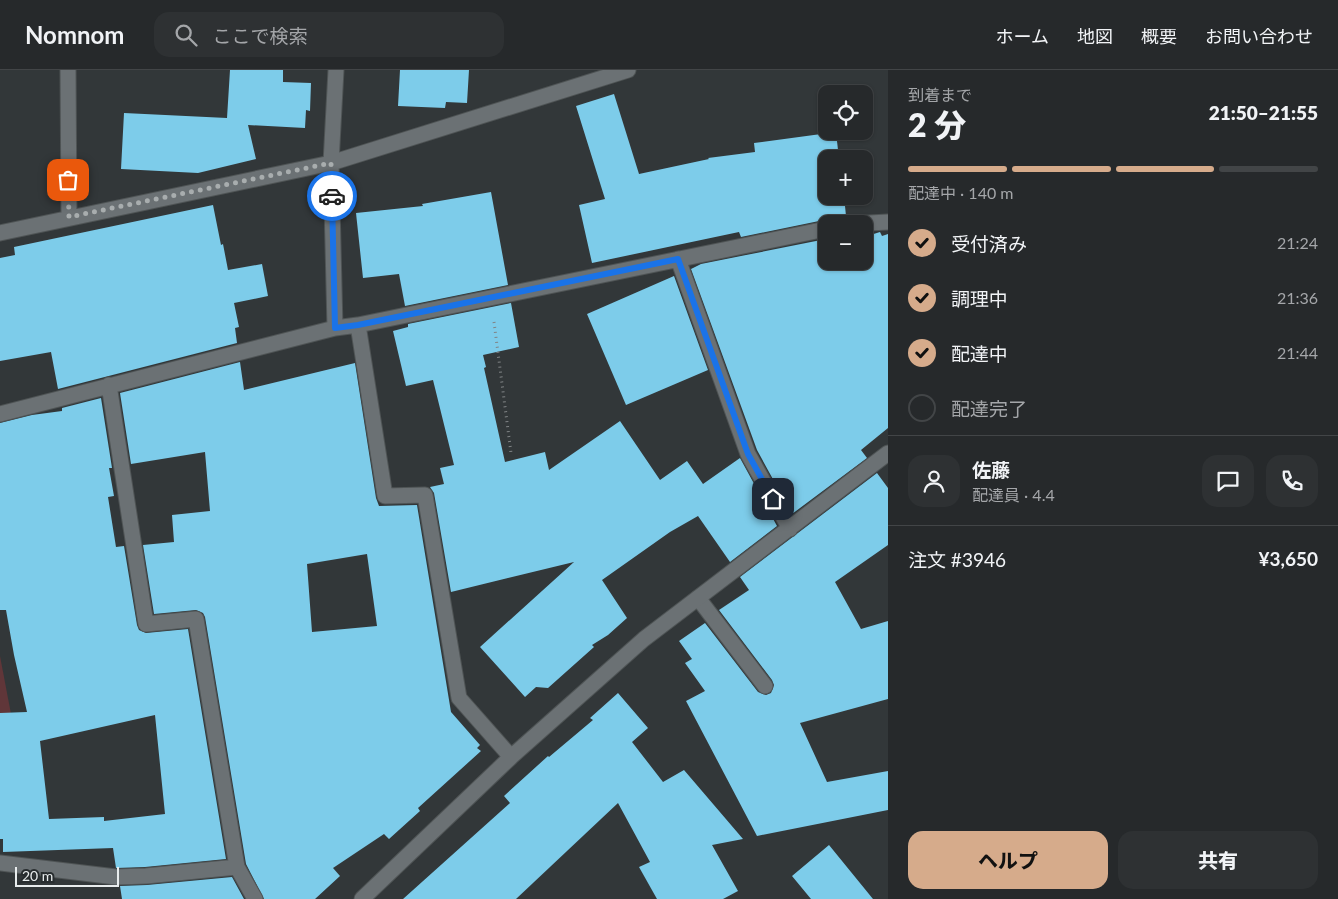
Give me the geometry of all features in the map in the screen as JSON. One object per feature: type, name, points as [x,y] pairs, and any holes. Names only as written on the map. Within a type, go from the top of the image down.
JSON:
[{"type":"street","points":[[68,70],[69,217]]},
{"type":"street","points":[[335,328],[331,163],[336,70]]},
{"type":"street","points":[[0,233],[331,163],[610,73],[628,70]]},
{"type":"street","points":[[873,223],[888,222]]},
{"type":"street","points":[[0,414],[335,328],[358,325],[818,231]]},
{"type":"street","points":[[678,259],[748,454],[790,529]]},
{"type":"street","points":[[358,325],[386,496],[425,495],[459,698],[511,757]]},
{"type":"street","points":[[109,385],[146,624],[196,619],[236,867],[255,899]]},
{"type":"street","points":[[362,899],[511,757],[644,639],[888,454]]},
{"type":"street","points":[[698,598],[765,686]]},
{"type":"street","points":[[0,864],[116,877],[236,867]]},
{"type":"path","points":[[491,298],[511,453]]},
{"type":"shaded area","points":[[0,656],[11,714],[0,716]]},
{"type":"building","points":[[230,70],[283,70],[283,82],[311,83],[310,111],[306,110],[305,128],[248,125],[256,159],[198,173],[121,169],[124,113],[227,118]]},
{"type":"building","points":[[400,70],[469,70],[467,103],[446,102],[445,108],[398,106]]},
{"type":"building","points":[[614,94],[639,174],[708,158],[755,152],[754,143],[818,134],[818,140],[837,140],[838,150],[818,150],[818,205],[845,205],[846,215],[818,215],[818,221],[741,237],[739,232],[592,263],[579,205],[605,199],[576,106]]},
{"type":"building","points":[[491,192],[508,285],[405,306],[399,274],[363,278],[356,213],[423,206],[422,204]]},
{"type":"building","points":[[213,205],[228,270],[262,264],[268,296],[234,303],[239,327],[235,328],[237,343],[58,389],[51,352],[0,361],[0,258],[15,255],[14,247]]},
{"type":"building","points":[[880,232],[882,236],[888,234],[888,428],[861,450],[867,458],[792,514],[757,450],[691,269],[701,264],[818,241],[818,270],[873,270],[873,234]]},
{"type":"building","points":[[674,276],[708,370],[626,405],[587,314]]},
{"type":"building","points":[[511,303],[519,347],[483,355],[486,367],[484,368],[505,462],[545,452],[549,470],[620,421],[660,480],[687,461],[703,484],[740,458],[777,526],[730,562],[698,516],[670,532],[602,580],[627,618],[608,635],[592,645],[594,647],[548,688],[536,687],[525,697],[480,647],[574,562],[451,592],[434,493],[430,487],[444,484],[440,468],[454,465],[433,380],[406,386],[393,331],[408,327],[408,324]]},
{"type":"building","points":[[240,362],[244,390],[355,363],[376,498],[379,506],[417,505],[451,712],[480,745],[477,748],[481,751],[418,808],[420,811],[389,839],[384,834],[333,868],[340,876],[315,899],[264,899],[246,864],[205,617],[203,613],[196,610],[154,614],[143,545],[174,542],[172,515],[210,511],[205,452],[131,464],[120,393]],"holes":[[[367,554],[377,626],[312,632],[307,564]]]},
{"type":"building","points":[[101,398],[112,468],[109,468],[114,496],[108,497],[116,547],[124,546],[139,630],[146,633],[188,629],[226,859],[116,868],[113,848],[3,852],[3,839],[0,839],[0,713],[27,712],[6,610],[0,610],[0,423],[32,415],[62,411],[62,408]],"holes":[[[155,715],[165,814],[104,821],[104,817],[49,819],[40,741]]]},
{"type":"building","points":[[877,473],[888,488],[888,545],[835,582],[861,629],[888,621],[888,699],[800,723],[827,782],[888,771],[888,810],[757,836],[686,701],[705,691],[685,663],[692,659],[679,641],[705,623],[758,692],[766,695],[771,693],[774,685],[772,680],[719,610],[749,590],[740,577]]},
{"type":"building","points":[[618,693],[648,728],[632,742],[663,782],[684,770],[743,839],[712,845],[738,891],[723,899],[657,899],[639,867],[650,862],[618,803],[516,899],[403,899],[510,803],[504,796],[548,756],[593,720],[590,718]]},
{"type":"building","points":[[829,845],[873,899],[811,899],[792,876]]},
{"type":"building","points":[[232,877],[244,899],[122,899],[120,886],[147,885]]},
{"type":"way so far","points":[[68,180],[69,217],[331,163],[332,196]]},
{"type":"route","points":[[332,196],[335,328],[358,325],[678,259],[748,454],[773,499]]}]
